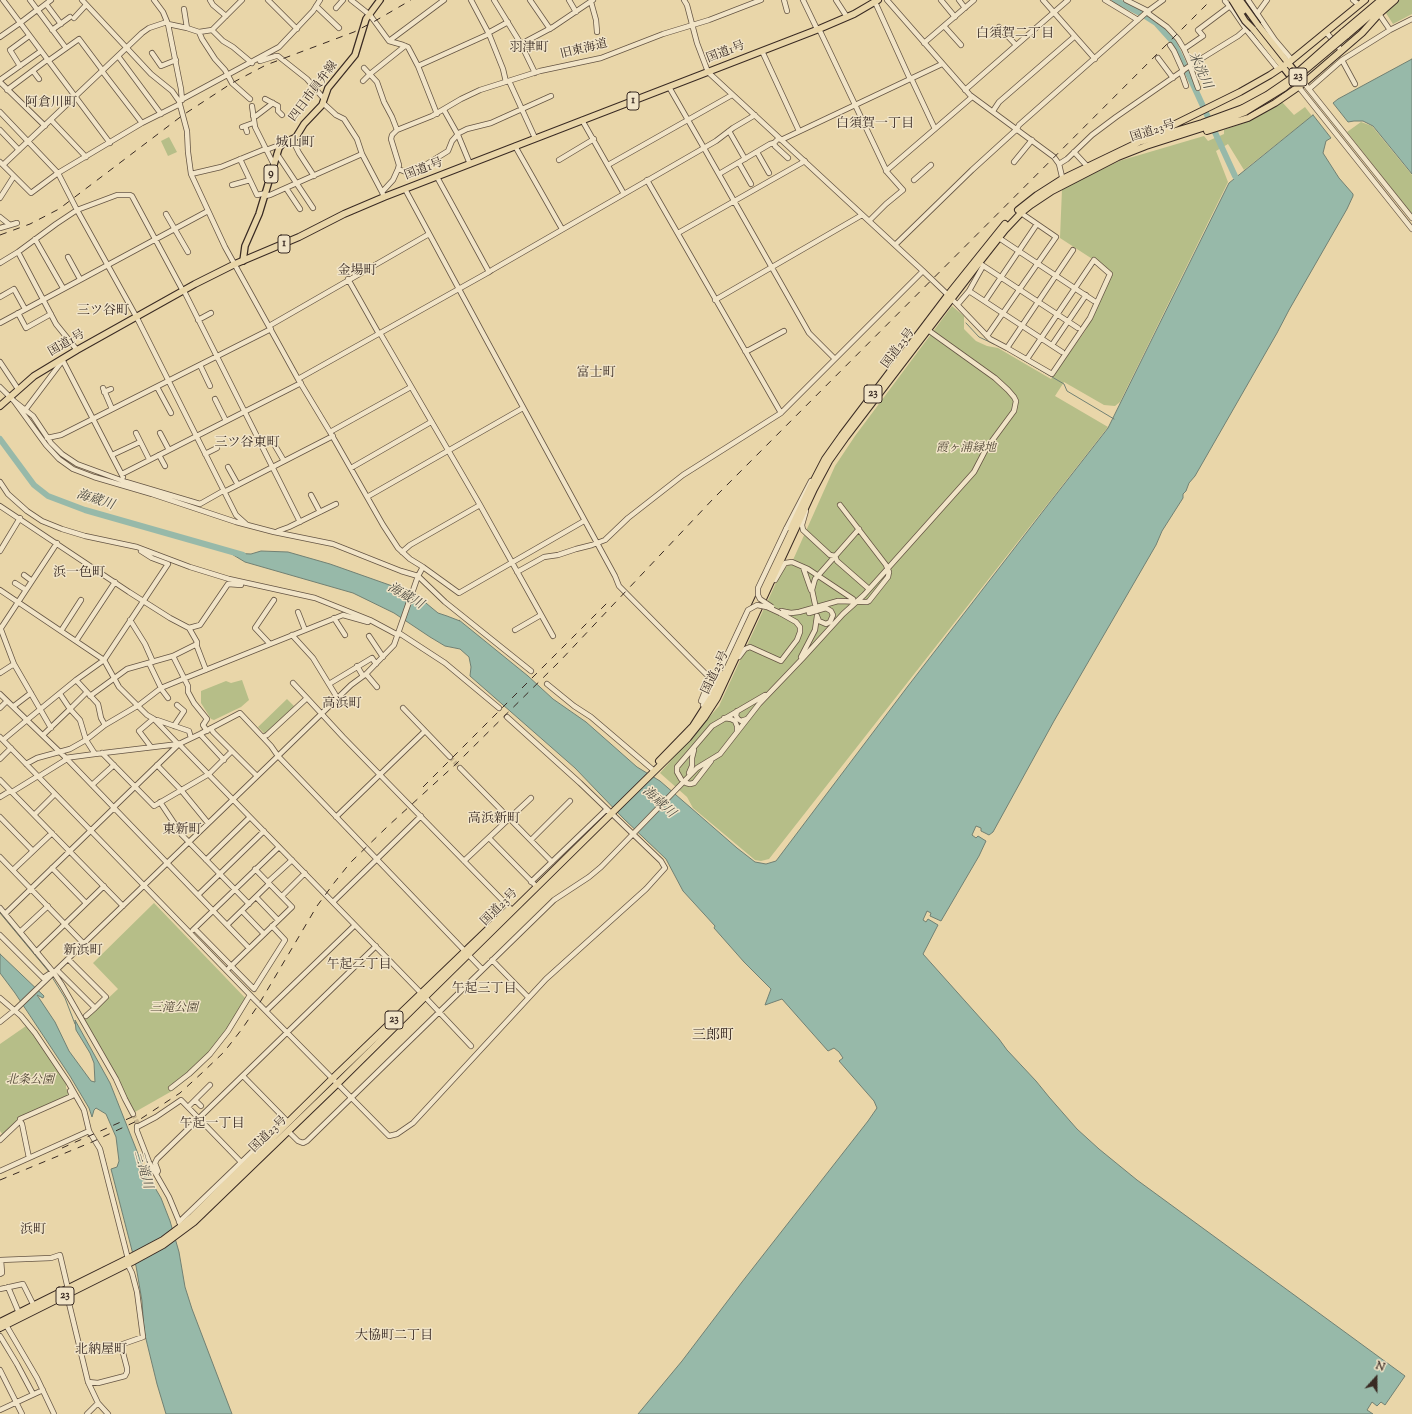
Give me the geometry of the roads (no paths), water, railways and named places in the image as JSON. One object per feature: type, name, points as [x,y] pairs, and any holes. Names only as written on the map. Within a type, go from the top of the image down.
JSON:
[{"type":"highway","points":[[1139,142],[1245,90],[1290,61],[1365,0]]},
{"type":"highway","name":"国道23号","points":[[1345,34],[1381,0]]},
{"type":"highway","name":"国道23号","points":[[652,770],[700,716],[714,693],[825,459],[1002,227],[1014,214],[1032,199],[1063,182],[1118,157],[1218,123],[1244,110],[1285,82],[1388,0]]},
{"type":"highway","points":[[1218,123],[1248,118],[1275,103],[1304,83],[1362,33],[1379,14],[1395,0]]},
{"type":"highway","name":"国道1号","points":[[0,406],[11,399],[18,389],[34,376],[63,360],[77,350],[184,291],[235,264],[299,237],[383,195],[437,178],[535,138],[818,29],[847,17],[876,1]]},
{"type":"highway","name":"国道23号","points":[[2,1325],[163,1245],[179,1227],[332,1079],[423,995],[652,770],[692,733],[704,718],[716,698],[814,489],[837,449],[928,330],[950,297],[981,265],[999,238],[1022,213],[1087,166],[1139,142],[1204,128]]},
{"type":"highway","name":"国道23号","points":[[467,952],[532,883],[610,811]]},
{"type":"highway","name":"国道23号","points":[[179,1227],[200,1216],[289,1132],[423,995]]},
{"type":"highway","name":"国道23号","points":[[2,1325],[19,1313],[68,1292]]},
{"type":"main road","name":"四日市員弁線","points":[[282,144],[296,137],[304,124],[323,101],[328,88],[347,67],[356,53],[365,21],[380,0]]},
{"type":"main road","points":[[1232,0],[1245,21],[1255,27],[1290,61],[1304,83]]},
{"type":"main road","points":[[1237,0],[1280,68],[1298,86]]},
{"type":"main road","points":[[1240,0],[1255,27]]},
{"type":"main road","name":"9","points":[[243,261],[245,246],[259,214],[277,154],[282,144]]},
{"type":"street","points":[[2,0],[110,143]]},
{"type":"street","points":[[30,0],[66,48]]},
{"type":"street","points":[[82,0],[151,74],[169,88],[180,102]]},
{"type":"street","points":[[154,0],[163,12],[176,60],[181,89],[180,102],[187,131],[191,174],[235,264],[270,328],[383,525],[402,552],[459,593],[584,521]]},
{"type":"street","points":[[210,0],[211,3],[226,16]]},
{"type":"street","points":[[242,0],[212,30],[199,32],[167,23],[149,28],[19,150],[2,164],[31,193],[58,173],[142,123],[161,114],[279,47],[320,0]]},
{"type":"street","points":[[268,0],[297,28]]},
{"type":"street","points":[[336,8],[343,0]]},
{"type":"street","points":[[351,0],[370,15],[389,41],[408,48],[418,66],[437,114]]},
{"type":"street","points":[[358,5],[362,0]]},
{"type":"street","points":[[389,41],[444,0]]},
{"type":"street","points":[[471,0],[488,33],[508,81],[535,138]]},
{"type":"street","points":[[494,0],[521,44],[535,73]]},
{"type":"street","points":[[532,0],[550,29]]},
{"type":"street","points":[[569,0],[576,12]]},
{"type":"street","points":[[684,0],[687,5],[692,26],[708,72],[958,304],[987,336],[1052,374],[1090,318],[1110,274],[1094,260],[1027,359]]},
{"type":"street","name":"旧東海道","points":[[397,130],[437,114],[461,99],[480,90],[535,73],[592,60],[663,34],[692,26],[761,0]]},
{"type":"street","points":[[784,0],[787,11]]},
{"type":"street","points":[[803,0],[886,171],[903,190],[869,221]]},
{"type":"street","points":[[836,0],[847,17]]},
{"type":"street","points":[[887,0],[972,97],[1018,129],[1053,156],[1059,164],[1063,182]]},
{"type":"street","points":[[941,0],[955,17]]},
{"type":"street","points":[[959,0],[965,8]]},
{"type":"street","points":[[924,43],[974,0]]},
{"type":"street","points":[[1043,0],[1074,37],[1095,59]]},
{"type":"street","points":[[966,90],[1068,0]]},
{"type":"street","points":[[1105,0],[1139,19]]},
{"type":"street","points":[[1126,0],[1148,12],[1175,36],[1184,50],[1198,88]]},
{"type":"street","points":[[895,245],[972,170],[1018,129],[1019,125],[1139,19],[1163,0]]},
{"type":"street","points":[[1225,0],[1246,29],[1280,68]]},
{"type":"street","points":[[1184,50],[1203,36],[1198,30],[1247,0],[1290,61]]},
{"type":"street","points":[[1059,164],[1074,152],[1092,134],[1182,71],[1238,36],[1246,29],[1267,0]]},
{"type":"street","points":[[1353,0],[1359,5]]},
{"type":"street","points":[[0,36],[49,1],[61,24]]},
{"type":"street","points":[[521,44],[550,29],[592,1],[597,32]]},
{"type":"street","points":[[876,1],[935,129]]},
{"type":"street","points":[[52,30],[72,18],[86,5]]},
{"type":"street","points":[[316,6],[339,28]]},
{"type":"street","points":[[184,9],[187,28]]},
{"type":"street","points":[[1379,14],[1390,30]]},
{"type":"street","points":[[1309,89],[1342,60],[1390,30],[1412,19]]},
{"type":"street","points":[[418,66],[508,22]]},
{"type":"street","points":[[944,26],[961,45]]},
{"type":"street","points":[[999,27],[1016,46]]},
{"type":"street","points":[[212,30],[223,41],[233,46],[253,62],[255,63],[278,56],[307,79],[323,101],[336,115],[344,118],[357,139],[362,154],[383,195],[398,169],[398,160],[391,139],[392,135],[397,130],[384,102],[377,82],[364,68]]},
{"type":"street","points":[[199,32],[202,39],[228,75],[232,83],[250,99]]},
{"type":"street","points":[[1326,32],[1342,50]]},
{"type":"street","points":[[20,66],[10,50],[29,36]]},
{"type":"street","points":[[993,111],[999,102],[1074,37]]},
{"type":"street","points":[[7,90],[79,39],[142,123]]},
{"type":"street","points":[[1170,45],[1182,71],[1186,86]]},
{"type":"street","points":[[363,81],[405,46]]},
{"type":"street","points":[[41,51],[0,81],[7,90],[44,126]]},
{"type":"street","points":[[762,51],[799,131]]},
{"type":"street","points":[[152,53],[161,66],[176,60]]},
{"type":"street","points":[[118,56],[161,114]]},
{"type":"street","points":[[1158,58],[1173,78]]},
{"type":"street","points":[[1342,60],[1355,84]]},
{"type":"street","points":[[719,174],[780,139],[942,64]]},
{"type":"street","points":[[34,71],[39,78]]},
{"type":"street","points":[[1304,83],[1412,218]]},
{"type":"street","points":[[1298,86],[1412,229]]},
{"type":"street","points":[[669,87],[809,333],[835,359]]},
{"type":"street","points":[[608,165],[732,95]]},
{"type":"street","points":[[398,169],[409,172],[424,166],[448,151],[457,135],[468,129],[491,123],[551,96]]},
{"type":"street","points":[[886,171],[972,97]]},
{"type":"street","points":[[265,99],[278,106],[278,111],[282,115]]},
{"type":"street","points":[[253,116],[256,116],[273,103]]},
{"type":"street","points":[[252,106],[253,123],[274,165]]},
{"type":"street","points":[[444,110],[470,164]]},
{"type":"street","points":[[0,112],[58,173],[136,318],[223,492],[236,515],[247,525]]},
{"type":"street","points":[[122,474],[244,412],[300,381],[380,333],[490,272],[716,141],[755,115]]},
{"type":"street","points":[[51,120],[86,157]]},
{"type":"street","points":[[582,120],[624,194]]},
{"type":"street","points":[[247,132],[243,127],[253,123]]},
{"type":"street","points":[[0,130],[19,150]]},
{"type":"street","points":[[729,131],[745,159]]},
{"type":"street","points":[[292,139],[314,176]]},
{"type":"street","points":[[559,160],[594,139]]},
{"type":"street","points":[[1014,162],[1032,140]]},
{"type":"street","points":[[774,143],[775,146],[788,158]]},
{"type":"street","points":[[191,174],[221,166],[282,144]]},
{"type":"street","points":[[515,146],[562,229]]},
{"type":"street","points":[[757,152],[769,173]]},
{"type":"street","points":[[1074,152],[1087,166]]},
{"type":"street","points":[[277,154],[313,208]]},
{"type":"street","points":[[240,159],[258,195],[265,195],[286,188],[362,154]]},
{"type":"street","points":[[678,233],[805,161]]},
{"type":"street","points":[[739,163],[751,184]]},
{"type":"street","points":[[914,180],[932,165]]},
{"type":"street","points":[[0,198],[14,176]]},
{"type":"street","points":[[437,178],[490,272]]},
{"type":"street","points":[[232,185],[250,180]]},
{"type":"street","points":[[647,180],[781,413]]},
{"type":"street","points":[[286,188],[300,209]]},
{"type":"street","points":[[405,189],[621,589],[711,676],[701,701],[704,703]]},
{"type":"street","points":[[0,263],[77,210],[117,195],[132,196],[184,291],[300,522]]},
{"type":"street","points":[[0,322],[208,211]]},
{"type":"street","points":[[987,336],[1056,237],[1022,213]]},
{"type":"street","points":[[166,214],[188,252]]},
{"type":"street","points":[[715,300],[862,215]]},
{"type":"street","points":[[0,217],[10,226]]},
{"type":"street","points":[[0,228],[17,223]]},
{"type":"street","points":[[985,300],[1037,224]]},
{"type":"street","points":[[48,438],[57,437],[217,357],[270,328],[348,279],[429,234]]},
{"type":"street","points":[[999,238],[1094,301]]},
{"type":"street","points":[[35,239],[63,288]]},
{"type":"street","points":[[1007,348],[1073,250]]},
{"type":"street","points":[[18,252],[56,324],[77,350]]},
{"type":"street","points":[[68,257],[80,279]]},
{"type":"street","points":[[958,304],[969,291],[981,265],[1078,328]]},
{"type":"street","points":[[517,572],[544,557],[558,555],[606,540],[628,518],[683,476],[781,413],[923,271]]},
{"type":"street","points":[[348,279],[431,422],[449,450],[553,636]]},
{"type":"street","points":[[0,297],[14,289],[25,309]]},
{"type":"street","points":[[969,291],[985,300],[1062,352]]},
{"type":"street","points":[[1052,345],[1086,295]]},
{"type":"street","points":[[18,313],[26,328],[51,314]]},
{"type":"street","points":[[198,320],[211,313]]},
{"type":"street","points":[[681,782],[697,768],[720,754],[773,689],[843,614],[864,595],[952,498],[974,472],[986,449],[1011,415],[1016,405],[1014,397],[1008,390],[928,330]]},
{"type":"street","points":[[745,351],[784,331]]},
{"type":"street","points":[[26,409],[63,360],[125,480]]},
{"type":"street","points":[[0,362],[18,389]]},
{"type":"street","points":[[200,365],[210,386]]},
{"type":"street","points":[[0,387],[54,455],[70,467],[94,477],[247,525],[333,544],[418,577],[445,602],[531,671]]},
{"type":"street","points":[[157,387],[171,413]]},
{"type":"street","points":[[195,509],[200,504],[284,461],[332,434],[411,387]]},
{"type":"street","points":[[111,389],[104,390],[112,409]]},
{"type":"street","points":[[11,399],[26,409],[62,454],[77,464],[200,504]]},
{"type":"street","points":[[215,399],[226,421]]},
{"type":"street","points":[[368,497],[524,408]]},
{"type":"street","points":[[351,468],[431,422]]},
{"type":"street","points":[[160,432],[169,450]]},
{"type":"street","points":[[136,433],[149,459]]},
{"type":"street","points":[[112,455],[140,442]]},
{"type":"street","points":[[274,444],[284,461]]},
{"type":"street","points":[[205,454],[217,448]]},
{"type":"street","points":[[159,455],[165,466]]},
{"type":"street","points":[[716,698],[740,655],[747,648],[750,647],[756,649],[781,661],[799,637],[800,630],[796,622],[760,599],[758,592],[759,584],[807,487],[825,459]]},
{"type":"street","points":[[228,467],[238,485]]},
{"type":"street","points":[[0,482],[17,504],[48,524],[85,536],[137,548],[190,567],[248,584],[309,596],[331,603],[377,623],[399,633],[445,663],[499,708]]},
{"type":"street","points":[[814,489],[802,522],[802,529],[830,555],[835,556],[837,561],[869,589]]},
{"type":"street","points":[[311,494],[320,512]]},
{"type":"street","points":[[276,532],[336,504]]},
{"type":"street","points":[[402,552],[410,545],[480,505]]},
{"type":"street","points":[[781,612],[795,613],[838,601],[869,601],[888,577],[888,568],[840,505]]},
{"type":"street","points":[[0,506],[144,601],[189,628],[197,642],[196,644],[206,670]]},
{"type":"street","points":[[0,551],[20,518]]},
{"type":"street","points":[[812,594],[813,585],[818,576],[859,529]]},
{"type":"street","points":[[51,728],[14,664],[1,635],[0,628],[57,543]]},
{"type":"street","points":[[137,548],[149,557],[168,564],[104,660],[2,738],[226,971],[389,1136],[397,1134],[413,1123],[546,979],[646,889],[664,870],[665,867],[661,861],[610,811],[507,717]]},
{"type":"street","points":[[758,610],[784,563],[788,562],[792,562],[803,567],[849,598],[858,601]]},
{"type":"street","points":[[0,1022],[15,1010],[53,972],[145,886],[351,685],[365,675],[383,657],[394,645],[418,577],[423,567]]},
{"type":"street","points":[[803,567],[815,604]]},
{"type":"street","points":[[24,575],[32,581]]},
{"type":"street","points":[[76,641],[115,582]]},
{"type":"street","points":[[16,583],[26,590]]},
{"type":"street","points":[[189,628],[200,625],[228,584],[248,584]]},
{"type":"street","points":[[0,590],[104,660],[120,687],[148,716],[189,731],[191,738]]},
{"type":"street","points":[[60,631],[81,600]]},
{"type":"street","points":[[270,644],[255,628],[274,600]]},
{"type":"street","points":[[676,744],[695,719],[704,703],[748,610],[757,605],[790,616],[798,616],[824,608],[831,611],[833,615],[830,622],[826,624],[819,621],[817,615],[814,633],[800,659],[786,676]]},
{"type":"street","points":[[298,612],[305,630]]},
{"type":"street","points":[[26,764],[37,758],[70,749],[86,740],[105,725],[139,706],[161,688],[183,678],[345,614],[377,623]]},
{"type":"street","points":[[515,630],[541,615]]},
{"type":"street","points":[[334,618],[345,635]]},
{"type":"street","points":[[130,620],[145,644],[161,688],[168,698]]},
{"type":"street","points":[[292,635],[313,658],[338,699]]},
{"type":"street","points":[[370,636],[383,657]]},
{"type":"street","points":[[43,735],[70,709],[89,694],[127,669],[173,656],[196,644]]},
{"type":"street","points":[[173,656],[188,686],[188,692],[194,703],[207,719],[203,724],[257,776]]},
{"type":"street","points":[[329,684],[372,658],[376,664]]},
{"type":"street","points":[[0,673],[14,664]]},
{"type":"street","points":[[357,666],[377,687]]},
{"type":"street","points":[[76,680],[98,704],[101,718],[105,725]]},
{"type":"street","points":[[293,683],[344,738],[381,774],[510,908]]},
{"type":"street","points":[[547,684],[574,706],[591,717],[652,770]]},
{"type":"street","points":[[681,782],[676,772],[677,767],[712,726],[773,689]]},
{"type":"street","points":[[14,706],[31,693]]},
{"type":"street","points":[[0,694],[66,758],[249,948]]},
{"type":"street","points":[[60,694],[70,709],[80,720],[86,740],[95,754]]},
{"type":"street","points":[[263,737],[307,698]]},
{"type":"street","points":[[0,708],[7,701]]},
{"type":"street","points":[[174,726],[184,711],[177,705]]},
{"type":"street","points":[[403,708],[450,757]]},
{"type":"street","points":[[737,711],[736,716],[738,719],[747,719]]},
{"type":"street","points":[[6,913],[179,744],[240,713],[263,737],[278,756],[482,969]]},
{"type":"street","points":[[724,718],[731,718],[735,721],[737,726],[736,733]]},
{"type":"street","points":[[154,719],[355,924],[471,1046]]},
{"type":"street","points":[[151,747],[139,731],[154,719]]},
{"type":"street","points":[[336,817],[425,731]]},
{"type":"street","points":[[200,734],[224,760]]},
{"type":"street","points":[[0,797],[38,776],[66,758],[179,744]]},
{"type":"street","points":[[289,1132],[298,1141],[303,1143],[307,1141],[554,900],[601,868],[681,782],[692,768],[693,754],[696,746]]},
{"type":"street","points":[[0,759],[11,748]]},
{"type":"street","points":[[102,753],[154,806],[209,774],[232,751]]},
{"type":"street","points":[[686,783],[690,784],[694,782],[712,759]]},
{"type":"street","points":[[92,785],[114,765]]},
{"type":"street","points":[[157,765],[181,790],[208,823]]},
{"type":"street","points":[[460,768],[552,862]]},
{"type":"street","points":[[0,780],[123,906]]},
{"type":"street","points":[[34,815],[55,794]]},
{"type":"street","points":[[464,861],[531,798]]},
{"type":"street","points":[[531,840],[570,800]]},
{"type":"street","points":[[160,802],[182,835],[249,904]]},
{"type":"street","points":[[489,838],[532,883],[552,862],[610,811]]},
{"type":"street","points":[[333,902],[421,816]]},
{"type":"street","points":[[0,817],[33,851]]},
{"type":"street","points":[[206,860],[250,817]]},
{"type":"street","points":[[198,895],[264,831]]},
{"type":"street","points":[[14,870],[52,833]]},
{"type":"street","points":[[190,933],[279,847]]},
{"type":"street","points":[[0,857],[84,944]]},
{"type":"street","points":[[227,925],[292,860]]},
{"type":"street","points":[[52,868],[86,903]]},
{"type":"street","points":[[226,971],[292,907],[255,869]]},
{"type":"street","points":[[282,896],[305,874]]},
{"type":"street","points":[[36,952],[104,886]]},
{"type":"street","points":[[256,897],[278,920]]},
{"type":"street","points":[[20,932],[48,906]]},
{"type":"street","points":[[0,908],[6,913],[53,972],[84,1021],[134,1114]]},
{"type":"street","points":[[242,911],[264,934]]},
{"type":"street","points":[[266,1012],[355,924]]},
{"type":"street","points":[[195,929],[254,990],[285,940],[272,926]]},
{"type":"street","points":[[0,935],[43,978],[53,972]]},
{"type":"street","points":[[156,1174],[158,1171],[155,1162],[376,946]]},
{"type":"street","points":[[68,959],[106,997],[86,1016]]},
{"type":"street","points":[[492,960],[528,998]]},
{"type":"street","points":[[53,972],[95,1008]]},
{"type":"street","points":[[171,1088],[189,1074],[210,1054],[228,1031],[250,995]]},
{"type":"street","points":[[0,998],[15,1010],[35,1034],[68,1082],[84,1110],[89,1131],[100,1149],[137,1292],[143,1337],[120,1344],[127,1368],[125,1376],[98,1383],[88,1382]]},
{"type":"street","points":[[243,1076],[288,1122]]},
{"type":"street","points":[[1,1137],[20,1121],[20,1119],[72,1096],[68,1088],[68,1082]]},
{"type":"street","points":[[188,1107],[210,1085]]},
{"type":"street","points":[[241,1162],[181,1100],[156,1118],[137,1126],[137,1131],[149,1162],[169,1197],[179,1227],[241,1162],[256,1148],[260,1150]]},
{"type":"street","points":[[195,1100],[201,1106]]},
{"type":"street","points":[[20,1121],[22,1124],[29,1158]]},
{"type":"street","points":[[0,1171],[89,1131]]},
{"type":"street","points":[[0,1274],[2,1273],[0,1260],[51,1258],[60,1255],[88,1382],[98,1404],[108,1414]]},
{"type":"street","points":[[0,1289],[23,1284],[34,1306]]},
{"type":"street","points":[[8,1287],[19,1313]]},
{"type":"street","points":[[2,1325],[37,1378],[54,1414]]},
{"type":"street","points":[[0,1336],[33,1394]]},
{"type":"street","points":[[0,1370],[22,1414]]},
{"type":"street","points":[[0,1410],[43,1390]]},
{"type":"street","points":[[87,1414],[98,1404]]},
{"type":"water","points":[[1412,59],[1412,174],[1373,126],[1363,121],[1348,122],[1333,103]]},
{"type":"water","points":[[1313,115],[1331,138],[1326,141],[1323,153],[1339,178],[1353,194],[1347,209],[1195,476],[1189,483],[1183,494],[1183,498],[1162,531],[1156,545],[1054,721],[993,832],[989,835],[981,831],[981,828],[976,826],[972,835],[976,838],[978,836],[986,841],[979,856],[941,921],[930,916],[931,913],[927,911],[923,920],[926,922],[928,919],[938,925],[923,954],[1077,1129],[1099,1149],[1137,1180],[1405,1376],[1385,1405],[1381,1402],[1377,1406],[1372,1402],[1367,1410],[1373,1414],[638,1414],[682,1361],[868,1121],[877,1108],[874,1101],[839,1061],[843,1058],[839,1052],[834,1048],[828,1051],[782,999],[765,1005],[771,989],[744,962],[714,928],[715,926],[683,891],[666,859],[624,819],[575,768],[470,676],[471,667],[469,657],[460,649],[445,646],[394,613],[353,593],[245,562],[230,553],[251,554],[261,551],[288,552],[330,564],[415,594],[438,613],[460,621],[459,620],[528,676],[553,699],[586,722],[637,767],[660,781],[755,862],[766,864],[776,861],[908,686],[1108,428],[1229,183]]},
{"type":"water","name":"三滝川","points":[[0,954],[44,996],[43,998],[37,995],[55,1022],[69,1051],[91,1081],[95,1082],[94,1063],[90,1053],[76,1030],[75,1020],[110,1083],[144,1169],[161,1198],[170,1221],[179,1252],[185,1287],[192,1309],[232,1414],[166,1414],[144,1331],[142,1301],[136,1266],[111,1169],[117,1167],[119,1161],[116,1137],[106,1114],[96,1108],[92,1117],[89,1108],[70,1076],[0,973]]},
{"type":"waterway","name":"米洗川","points":[[1115,0],[1156,23],[1174,43],[1235,176]]},
{"type":"waterway","points":[[966,323],[979,337],[994,344]]},
{"type":"waterway","points":[[1013,354],[1064,384],[1067,391],[1114,419]]},
{"type":"waterway","name":"海蔵川","points":[[0,439],[34,485],[48,496],[85,510],[243,555]]},
{"type":"waterway","points":[[0,913],[49,972]]},
{"type":"waterway","points":[[52,977],[65,998],[75,1024]]},
{"type":"tunnel","points":[[450,757],[460,768]]},
{"type":"tunnel","points":[[133,1114],[138,1124]]},
{"type":"railway","points":[[0,235],[30,224],[59,209],[183,115],[232,83],[266,65],[354,32],[411,0]]},
{"type":"railway","points":[[0,1180],[92,1142],[139,1120],[180,1093],[224,1052],[259,1004],[317,906],[350,863],[456,764],[560,661],[713,499],[1211,0]]},
{"type":"railway","points":[[423,787],[609,601]]},
{"type":"railway","points":[[62,1148],[132,1117]]},
{"type":"district","name":"白須賀二丁目","points":[[1015,35]]},
{"type":"district","name":"羽津町","points":[[529,49]]},
{"type":"district","name":"阿倉川町","points":[[51,104]]},
{"type":"district","name":"白須賀一丁目","points":[[875,125]]},
{"type":"district","name":"城山町","points":[[295,144]]},
{"type":"district","name":"金場町","points":[[357,272]]},
{"type":"district","name":"三ツ谷町","points":[[103,312]]},
{"type":"district","name":"富士町","points":[[596,374]]},
{"type":"district","name":"三ツ谷東町","points":[[247,444]]},
{"type":"district","name":"浜一色町","points":[[79,574]]},
{"type":"district","name":"高浜町","points":[[342,705]]},
{"type":"district","name":"高浜新町","points":[[494,820]]},
{"type":"district","name":"東新町","points":[[182,831]]},
{"type":"district","name":"新浜町","points":[[83,952]]},
{"type":"district","name":"午起二丁目","points":[[359,966]]},
{"type":"district","name":"午起三丁目","points":[[484,990]]},
{"type":"district","name":"三郎町","points":[[713,1037]]},
{"type":"district","name":"午起一丁目","points":[[212,1125]]},
{"type":"district","name":"浜町","points":[[33,1231]]},
{"type":"district","name":"大協町二丁目","points":[[394,1337]]},
{"type":"district","name":"北納屋町","points":[[101,1351]]},
{"type":"park label","name":"霞ヶ浦緑地","points":[[966,449]]},
{"type":"park label","name":"三滝公園","points":[[174,1009]]},
{"type":"park label","name":"北条公園","points":[[30,1081]]}]
